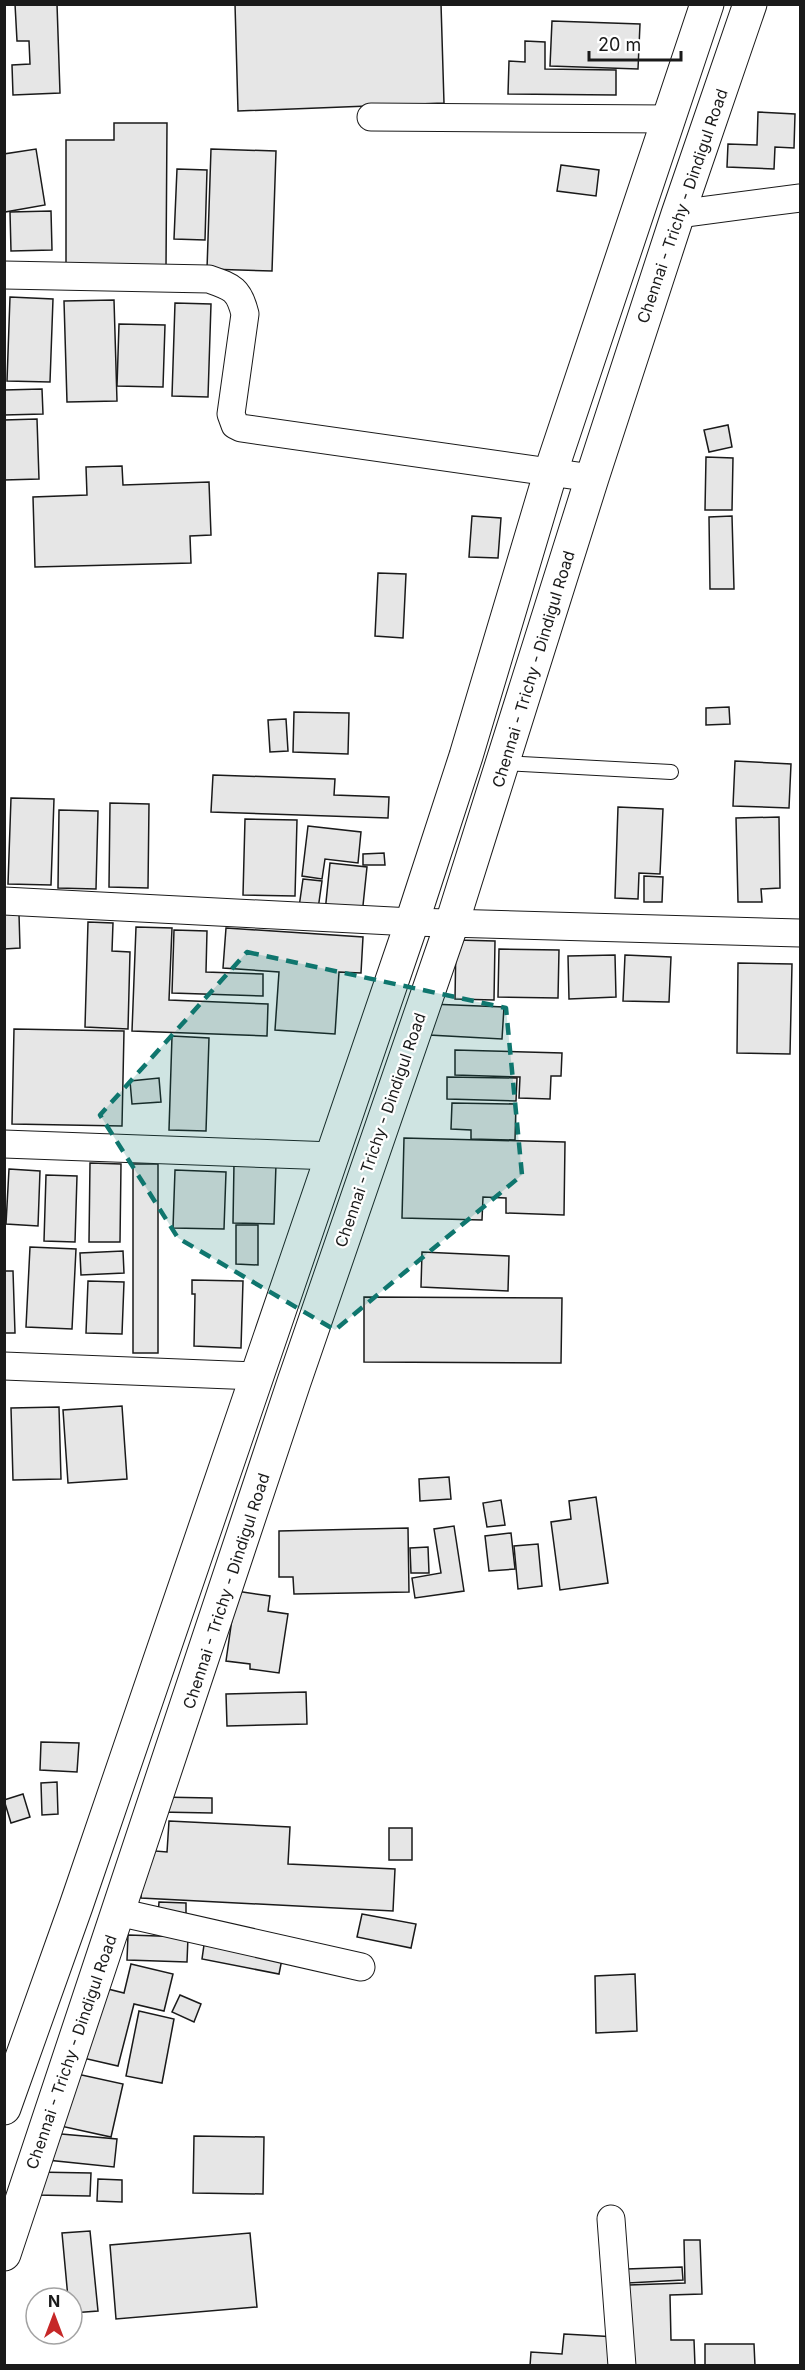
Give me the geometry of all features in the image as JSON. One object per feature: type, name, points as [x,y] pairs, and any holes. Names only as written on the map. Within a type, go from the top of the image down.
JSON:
[{"type":"highway","points":[[4,2108],[76,1906],[412,922],[466,756],[551,471],[707,4]]},
{"type":"highway","name":"Chennai - Trichy - Dindigul Road","points":[[4,2254],[294,1382],[452,923],[592,478],[682,201],[750,4]]},
{"type":"street","points":[[372,117],[669,119]]},
{"type":"street","points":[[682,201],[801,198]]},
{"type":"street","points":[[4,275],[209,279],[232,287],[241,299],[245,314],[231,414],[238,428],[592,478]]},
{"type":"street","points":[[4,901],[412,922],[801,933]]},
{"type":"street","points":[[4,1144],[333,1156]]},
{"type":"street","points":[[4,1366],[256,1376]]},
{"type":"street","points":[[118,1912],[361,1967]]},
{"type":"street","points":[[611,2219],[622,2366]]},
{"type":"lane","points":[[504,763],[671,772]]},
{"type":"highlighted area","points":[[247,952],[506,1008],[522,1175],[335,1330],[178,1238],[100,1115]]},
{"type":"building","points":[[15,4],[57,4],[60,93],[13,95],[12,65],[30,64],[29,41],[17,41]]},
{"type":"building","points":[[235,4],[441,4],[444,103],[238,111]]},
{"type":"building","points":[[552,21],[640,24],[638,69],[550,66]]},
{"type":"building","points":[[525,41],[545,42],[545,69],[616,70],[616,95],[508,94],[509,61],[525,62]]},
{"type":"building","points":[[758,112],[795,114],[794,148],[775,147],[774,169],[727,167],[728,144],[757,145]]},
{"type":"building","points":[[114,123],[167,123],[166,268],[66,267],[66,140],[114,140]]},
{"type":"building","points":[[36,149],[45,205],[5,212],[4,154]]},
{"type":"building","points":[[211,149],[276,151],[272,271],[207,269]]},
{"type":"building","points":[[561,165],[599,170],[596,196],[557,191]]},
{"type":"building","points":[[177,169],[207,170],[205,240],[174,239]]},
{"type":"building","points":[[51,211],[52,250],[11,251],[10,212]]},
{"type":"building","points":[[10,297],[53,299],[50,382],[7,381]]},
{"type":"building","points":[[114,300],[117,401],[67,402],[64,301]]},
{"type":"building","points":[[175,303],[211,304],[208,397],[172,396]]},
{"type":"building","points":[[119,324],[165,325],[163,387],[117,386]]},
{"type":"building","points":[[42,389],[43,414],[4,415],[4,390]]},
{"type":"building","points":[[37,419],[39,479],[4,480],[4,420]]},
{"type":"building","points":[[728,425],[732,447],[709,452],[704,430]]},
{"type":"building","points":[[706,457],[733,458],[732,510],[705,510]]},
{"type":"building","points":[[122,466],[123,485],[209,482],[211,535],[190,536],[191,563],[35,567],[33,497],[87,495],[86,467]]},
{"type":"building","points":[[472,516],[501,518],[498,558],[469,557]]},
{"type":"building","points":[[732,516],[734,589],[710,589],[709,517]]},
{"type":"building","points":[[378,573],[406,574],[403,638],[375,636]]},
{"type":"building","points":[[729,707],[730,724],[706,725],[706,708]]},
{"type":"building","points":[[294,712],[349,713],[348,754],[293,752]]},
{"type":"building","points":[[286,719],[288,751],[270,752],[268,720]]},
{"type":"building","points":[[735,761],[791,764],[789,808],[733,806]]},
{"type":"building","points":[[213,775],[335,779],[334,795],[389,797],[388,818],[211,812]]},
{"type":"building","points":[[11,798],[54,799],[51,885],[8,884]]},
{"type":"building","points":[[110,803],[149,804],[148,888],[109,887]]},
{"type":"building","points":[[618,807],[663,809],[660,874],[639,873],[638,899],[615,898]]},
{"type":"building","points":[[59,810],[98,811],[96,889],[58,888]]},
{"type":"building","points":[[779,817],[780,888],[761,889],[762,902],[738,902],[736,818]]},
{"type":"building","points":[[245,819],[297,820],[295,896],[243,895]]},
{"type":"building","points":[[308,826],[361,832],[358,863],[325,859],[322,879],[302,876]]},
{"type":"building","points":[[384,853],[385,865],[363,865],[363,854]]},
{"type":"building","points":[[330,863],[367,867],[362,915],[325,912]]},
{"type":"building","points":[[644,876],[663,877],[662,902],[644,902]]},
{"type":"building","points":[[303,879],[322,881],[318,909],[299,907]]},
{"type":"building","points":[[4,914],[19,914],[20,948],[4,949]]},
{"type":"building","points":[[88,922],[113,923],[112,951],[130,952],[128,1029],[85,1027]]},
{"type":"building","points":[[136,927],[172,928],[169,1000],[268,1004],[267,1036],[132,1031]]},
{"type":"building","points":[[226,928],[363,937],[361,973],[339,972],[335,1034],[275,1030],[279,972],[223,968]]},
{"type":"building","points":[[174,930],[207,931],[206,972],[263,974],[263,996],[172,993]]},
{"type":"building","points":[[456,940],[495,941],[494,1000],[455,999]]},
{"type":"building","points":[[499,949],[559,950],[558,998],[498,997]]},
{"type":"building","points":[[615,955],[616,997],[569,999],[568,956]]},
{"type":"building","points":[[625,955],[671,957],[669,1002],[623,1001]]},
{"type":"building","points":[[738,963],[792,964],[790,1054],[737,1053]]},
{"type":"building","points":[[430,1004],[504,1007],[502,1039],[429,1035]]},
{"type":"building","points":[[14,1029],[124,1031],[122,1126],[12,1124]]},
{"type":"building","points":[[172,1036],[209,1038],[206,1131],[169,1130]]},
{"type":"building","points":[[455,1050],[562,1053],[561,1076],[551,1076],[550,1099],[519,1098],[520,1077],[455,1075]]},
{"type":"building","points":[[447,1077],[517,1078],[516,1101],[447,1099]]},
{"type":"building","points":[[159,1078],[161,1102],[132,1104],[130,1081]]},
{"type":"building","points":[[452,1103],[516,1104],[515,1140],[471,1139],[471,1130],[451,1129]]},
{"type":"building","points":[[404,1138],[565,1142],[564,1215],[506,1213],[506,1198],[483,1197],[482,1220],[402,1218]]},
{"type":"building","points":[[90,1163],[121,1164],[120,1242],[89,1242]]},
{"type":"building","points":[[234,1163],[276,1164],[274,1224],[233,1223]]},
{"type":"building","points":[[133,1164],[158,1164],[158,1353],[133,1353]]},
{"type":"building","points":[[9,1169],[40,1171],[38,1226],[6,1224]]},
{"type":"building","points":[[175,1170],[226,1172],[224,1229],[173,1228]]},
{"type":"building","points":[[46,1175],[77,1176],[75,1242],[44,1241]]},
{"type":"building","points":[[236,1225],[258,1225],[258,1265],[236,1264]]},
{"type":"building","points":[[30,1247],[76,1249],[72,1329],[26,1327]]},
{"type":"building","points":[[123,1251],[124,1273],[81,1275],[80,1253]]},
{"type":"building","points":[[422,1252],[509,1256],[508,1291],[421,1287]]},
{"type":"building","points":[[4,1271],[13,1271],[15,1333],[4,1333]]},
{"type":"building","points":[[192,1280],[243,1281],[241,1348],[194,1346],[195,1294],[192,1294]]},
{"type":"building","points":[[88,1281],[124,1282],[122,1334],[86,1333]]},
{"type":"building","points":[[364,1297],[562,1298],[561,1363],[364,1362]]},
{"type":"building","points":[[122,1406],[127,1479],[68,1483],[63,1410]]},
{"type":"building","points":[[59,1407],[61,1479],[13,1480],[11,1408]]},
{"type":"building","points":[[449,1477],[451,1499],[420,1501],[419,1479]]},
{"type":"building","points":[[596,1497],[608,1583],[560,1590],[551,1522],[571,1519],[569,1501]]},
{"type":"building","points":[[501,1500],[505,1525],[487,1527],[483,1503]]},
{"type":"building","points":[[454,1526],[464,1591],[415,1598],[412,1578],[441,1573],[434,1529]]},
{"type":"building","points":[[408,1528],[409,1592],[294,1594],[293,1577],[279,1577],[279,1531]]},
{"type":"building","points":[[511,1533],[515,1569],[489,1571],[485,1536]]},
{"type":"building","points":[[538,1544],[542,1586],[518,1589],[514,1546]]},
{"type":"building","points":[[428,1547],[429,1573],[411,1573],[410,1548]]},
{"type":"building","points":[[236,1591],[270,1596],[268,1611],[288,1614],[279,1673],[250,1669],[250,1664],[226,1661]]},
{"type":"building","points":[[306,1692],[307,1724],[227,1726],[226,1694]]},
{"type":"building","points":[[41,1742],[79,1743],[77,1772],[40,1770]]},
{"type":"building","points":[[57,1782],[58,1814],[42,1815],[41,1783]]},
{"type":"building","points":[[23,1794],[30,1817],[11,1823],[4,1800]]},
{"type":"building","points":[[159,1797],[212,1798],[212,1813],[159,1812]]},
{"type":"building","points":[[169,1821],[290,1827],[288,1864],[395,1869],[393,1911],[141,1898],[143,1850],[167,1852]]},
{"type":"building","points":[[389,1828],[412,1828],[412,1860],[389,1860]]},
{"type":"building","points":[[159,1902],[186,1903],[186,1917],[158,1916]]},
{"type":"building","points":[[362,1914],[416,1924],[411,1948],[357,1937]]},
{"type":"building","points":[[128,1935],[188,1937],[187,1962],[127,1960]]},
{"type":"building","points":[[204,1945],[282,1959],[279,1974],[202,1959]]},
{"type":"building","points":[[131,1964],[173,1974],[164,2011],[134,2004],[118,2066],[83,2058],[100,1987],[124,1993]]},
{"type":"building","points":[[635,1974],[637,2031],[596,2033],[595,1976]]},
{"type":"building","points":[[180,1995],[201,2004],[194,2022],[172,2012]]},
{"type":"building","points":[[139,2011],[174,2019],[162,2083],[126,2076]]},
{"type":"building","points":[[68,2072],[123,2084],[111,2137],[56,2125]]},
{"type":"building","points":[[50,2133],[117,2139],[114,2167],[47,2160]]},
{"type":"building","points":[[194,2136],[264,2137],[263,2194],[193,2193]]},
{"type":"building","points":[[34,2172],[91,2173],[90,2196],[34,2195]]},
{"type":"building","points":[[98,2179],[122,2180],[122,2202],[97,2201]]},
{"type":"building","points":[[90,2231],[98,2311],[84,2312],[84,2286],[67,2286],[62,2233]]},
{"type":"building","points":[[250,2233],[257,2307],[116,2319],[110,2245]]},
{"type":"building","points":[[684,2240],[700,2240],[702,2294],[670,2295],[671,2340],[694,2340],[695,2366],[632,2366],[629,2285],[685,2283]]},
{"type":"building","points":[[682,2267],[683,2280],[628,2283],[627,2269]]},
{"type":"building","points":[[564,2334],[617,2337],[615,2366],[530,2366],[531,2352],[562,2354]]},
{"type":"building","points":[[705,2344],[754,2344],[755,2366],[705,2366]]}]
